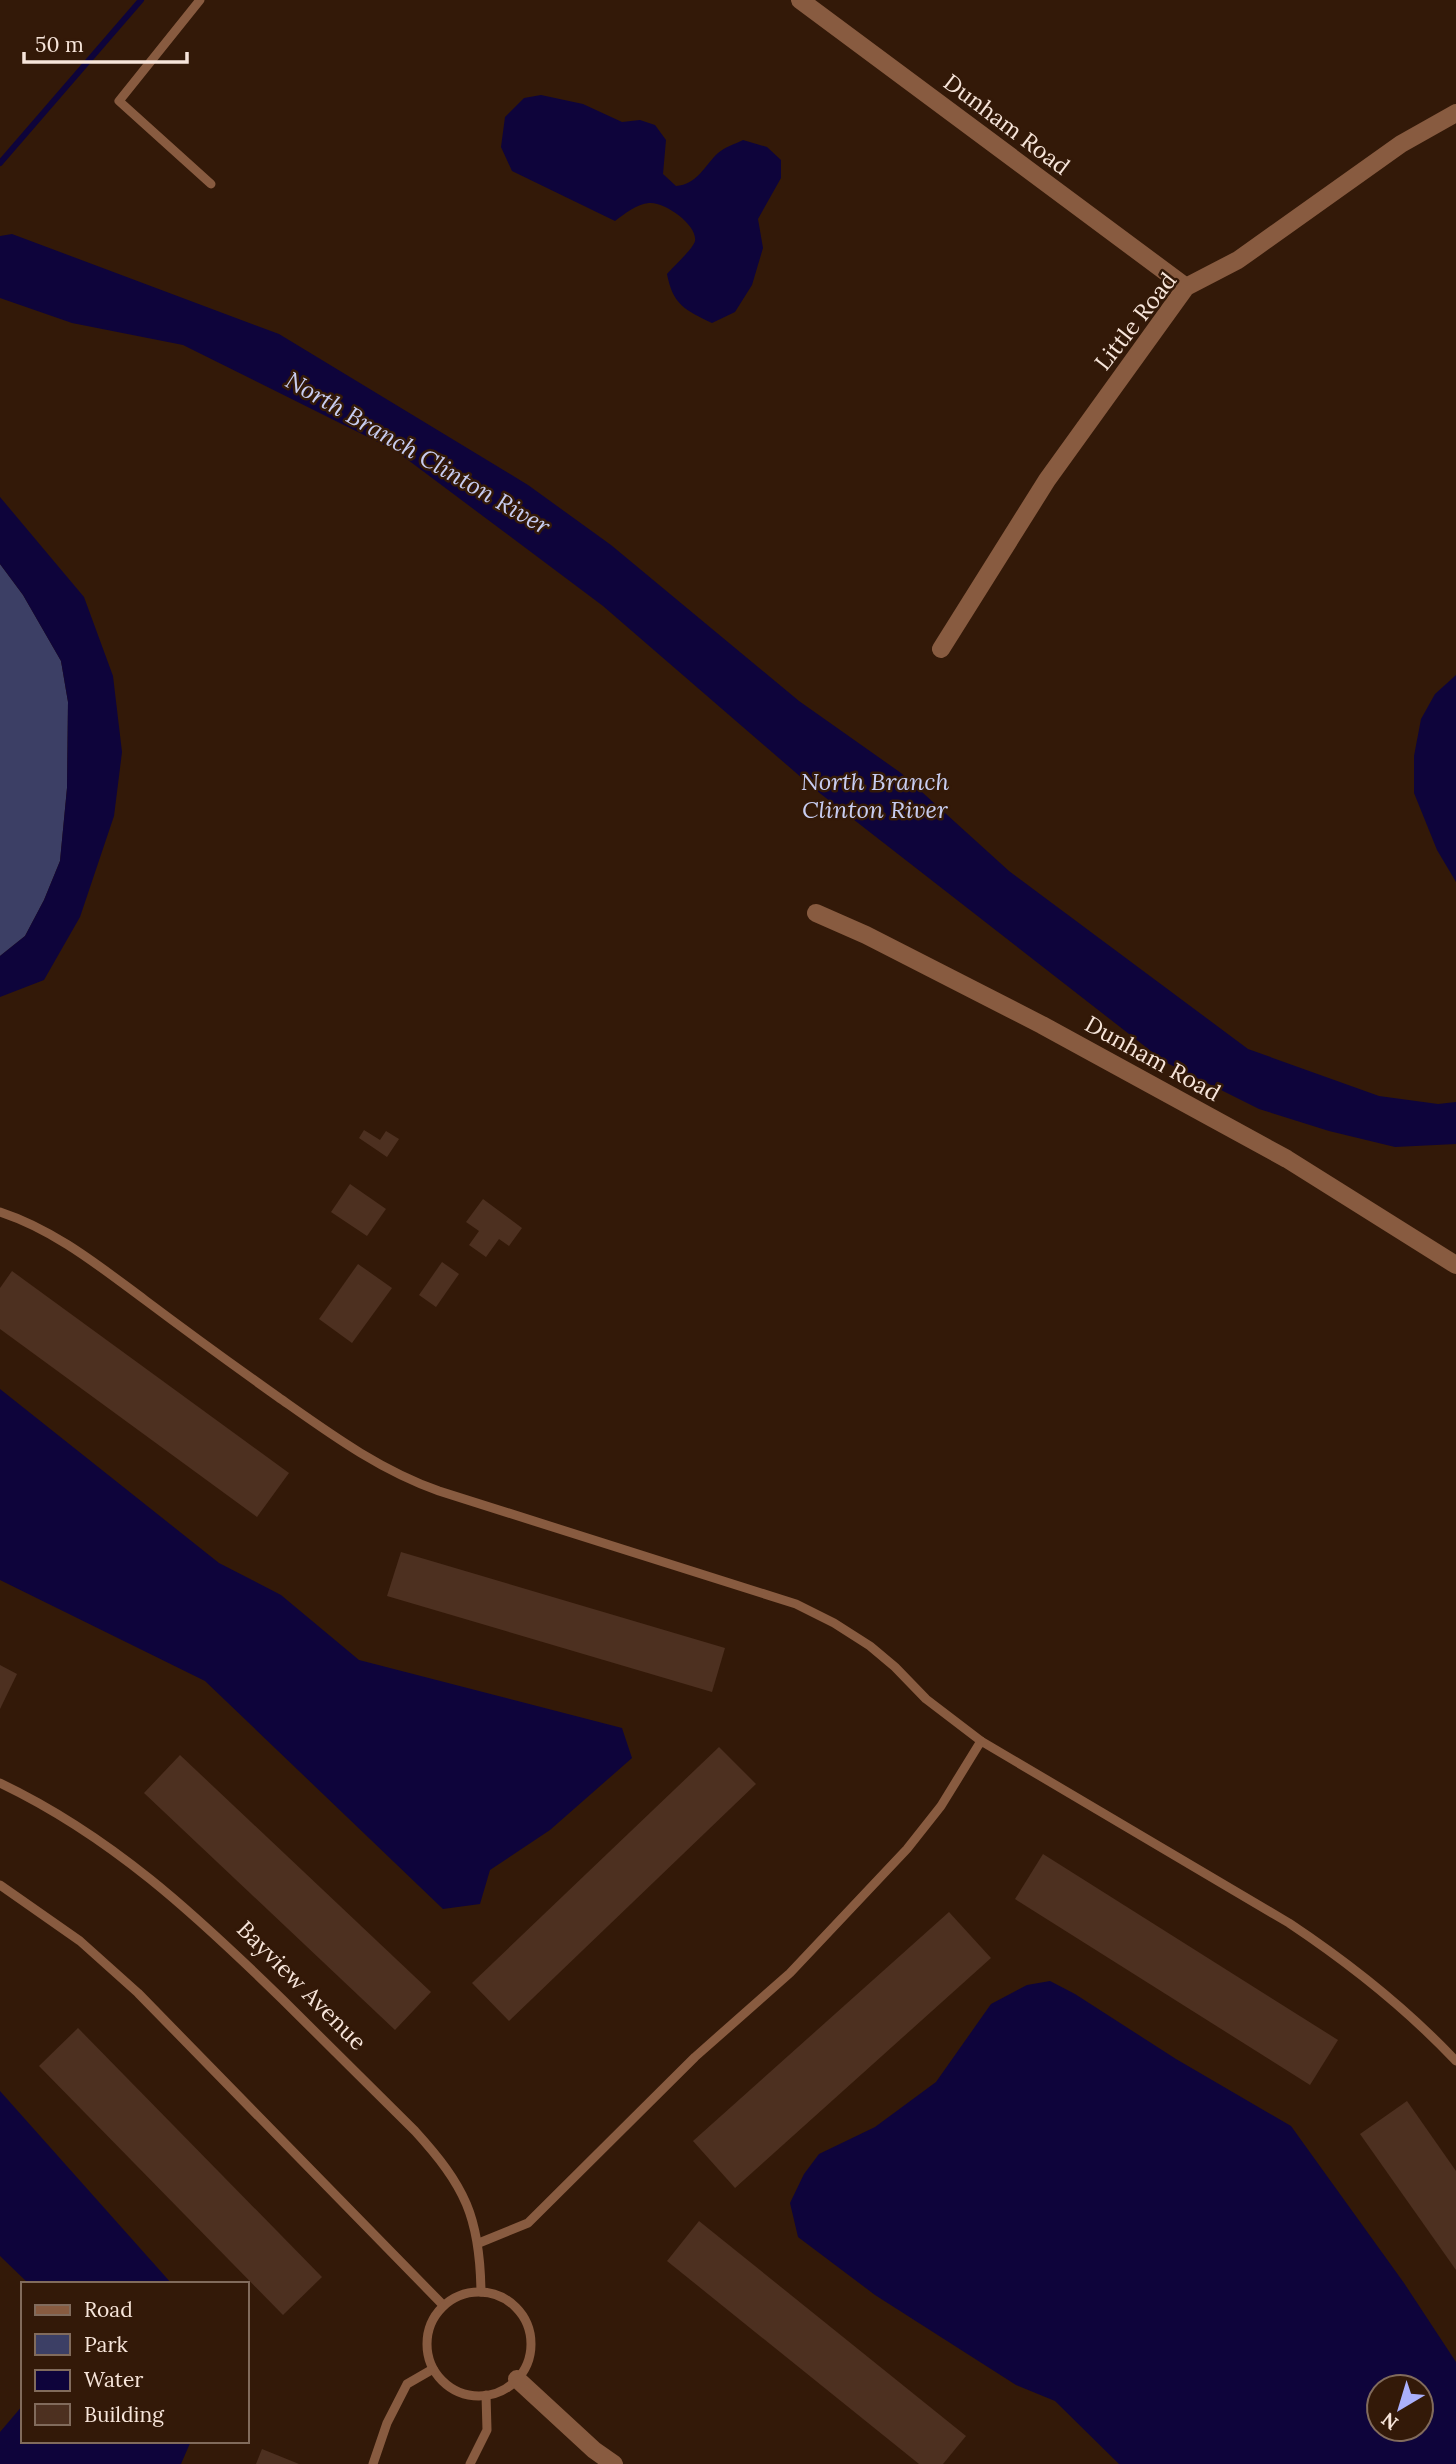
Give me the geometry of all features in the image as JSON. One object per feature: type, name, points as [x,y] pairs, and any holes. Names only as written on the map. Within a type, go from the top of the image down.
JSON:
[{"type":"street","name":"Dunham Road","points":[[800,0],[1186,287]]},
{"type":"street","name":"Little Road","points":[[941,649],[1046,480],[1186,287],[1238,260],[1401,144],[1456,113]]},
{"type":"street","name":"Dunham Road","points":[[816,913],[866,935],[1042,1025],[1287,1159],[1456,1265]]},
{"type":"street","points":[[517,2379],[594,2450],[614,2464]]},
{"type":"lane","points":[[201,0],[119,101],[211,184]]},
{"type":"lane","points":[[0,1212],[36,1226],[79,1252],[296,1410],[392,1472],[439,1491],[796,1604],[834,1623],[870,1646],[926,1699],[981,1741],[1308,1935],[1372,1983],[1456,2061]]},
{"type":"lane","points":[[479,2243],[528,2223],[695,2057],[790,1973],[914,1840],[954,1787],[981,1741]]},
{"type":"lane","name":"Bayview Avenue","points":[[0,1783],[60,1815],[122,1855],[218,1936],[429,2146],[452,2175],[474,2222],[479,2243],[481,2291]]},
{"type":"lane","points":[[0,1885],[80,1941],[138,1993],[443,2305]]},
{"type":"lane","points":[[481,2291],[494,2294],[516,2307],[529,2330],[530,2357],[525,2369],[508,2387],[486,2395],[473,2396],[450,2387],[433,2369],[428,2358],[427,2335],[430,2324],[443,2305],[461,2295],[481,2291]]},
{"type":"lane","points":[[373,2464],[387,2423],[407,2384],[433,2369]]},
{"type":"lane","points":[[470,2464],[487,2430],[486,2395]]},
{"type":"green space","points":[[0,564],[23,595],[61,661],[68,702],[67,788],[60,861],[25,936],[0,956]]},
{"type":"water","points":[[541,95],[583,104],[622,122],[640,120],[655,125],[666,140],[663,174],[676,186],[690,182],[718,153],[743,140],[767,147],[781,160],[781,178],[758,219],[763,248],[752,285],[735,312],[712,323],[687,310],[677,300],[667,274],[695,241],[691,228],[679,215],[663,206],[649,203],[631,210],[615,221],[512,171],[501,147],[505,117],[524,98]]},
{"type":"water","name":"North Branch Clinton River","points":[[12,234],[279,334],[528,485],[611,545],[799,701],[901,773],[1009,871],[1248,1049],[1379,1096],[1438,1104],[1456,1102],[1456,1144],[1395,1147],[1329,1131],[1259,1109],[1165,1062],[817,791],[603,606],[396,451],[183,345],[72,323],[0,298],[0,236]]},
{"type":"water","points":[[0,497],[84,597],[113,676],[122,752],[114,816],[80,917],[44,980],[0,997],[0,956],[25,936],[60,861],[67,788],[68,702],[61,661],[23,595],[0,564]]},
{"type":"water","points":[[1456,675],[1456,882],[1437,850],[1414,793],[1414,756],[1421,719],[1435,694]]},
{"type":"water","points":[[0,1389],[219,1563],[281,1595],[359,1660],[622,1728],[632,1758],[550,1830],[490,1870],[480,1904],[443,1909],[205,1681],[0,1580]]},
{"type":"water","points":[[1050,1981],[1291,2126],[1404,2283],[1456,2362],[1456,2464],[1119,2464],[1055,2401],[1016,2385],[875,2295],[798,2237],[790,2203],[804,2174],[819,2154],[875,2127],[936,2082],[991,2004],[1027,1985]]},
{"type":"water","points":[[0,2091],[170,2282],[27,2282],[0,2256]]},
{"type":"water","points":[[21,2407],[21,2443],[190,2443],[181,2464],[0,2464],[0,2432]]},
{"type":"building","points":[[364,1130],[380,1140],[386,1131],[399,1139],[387,1157],[359,1138]]},
{"type":"building","points":[[350,1184],[386,1209],[367,1236],[331,1212]]},
{"type":"building","points":[[483,1199],[522,1228],[509,1246],[499,1239],[486,1257],[469,1245],[479,1231],[466,1222]]},
{"type":"building","points":[[442,1262],[459,1274],[436,1307],[419,1295]]},
{"type":"building","points":[[358,1264],[392,1288],[352,1343],[319,1319]]},
{"type":"building","points":[[12,1271],[289,1473],[257,1517],[0,1329],[0,1288]]},
{"type":"building","points":[[401,1552],[725,1648],[712,1692],[387,1596]]},
{"type":"building","points":[[0,1665],[17,1674],[0,1709]]},
{"type":"building","points":[[719,1747],[756,1784],[509,2021],[472,1983]]},
{"type":"building","points":[[180,1755],[431,1992],[395,2030],[144,1793]]},
{"type":"building","points":[[1043,1854],[1338,2040],[1310,2085],[1015,1899]]},
{"type":"building","points":[[949,1912],[991,1958],[735,2188],[693,2141]]},
{"type":"building","points":[[78,2028],[322,2277],[283,2315],[39,2066]]},
{"type":"building","points":[[1407,2101],[1456,2171],[1456,2270],[1360,2134]]},
{"type":"building","points":[[699,2221],[966,2436],[943,2464],[919,2464],[667,2261]]},
{"type":"building","points":[[262,2449],[299,2464],[256,2464]]},
{"type":"waterway","points":[[0,163],[141,0]]}]
